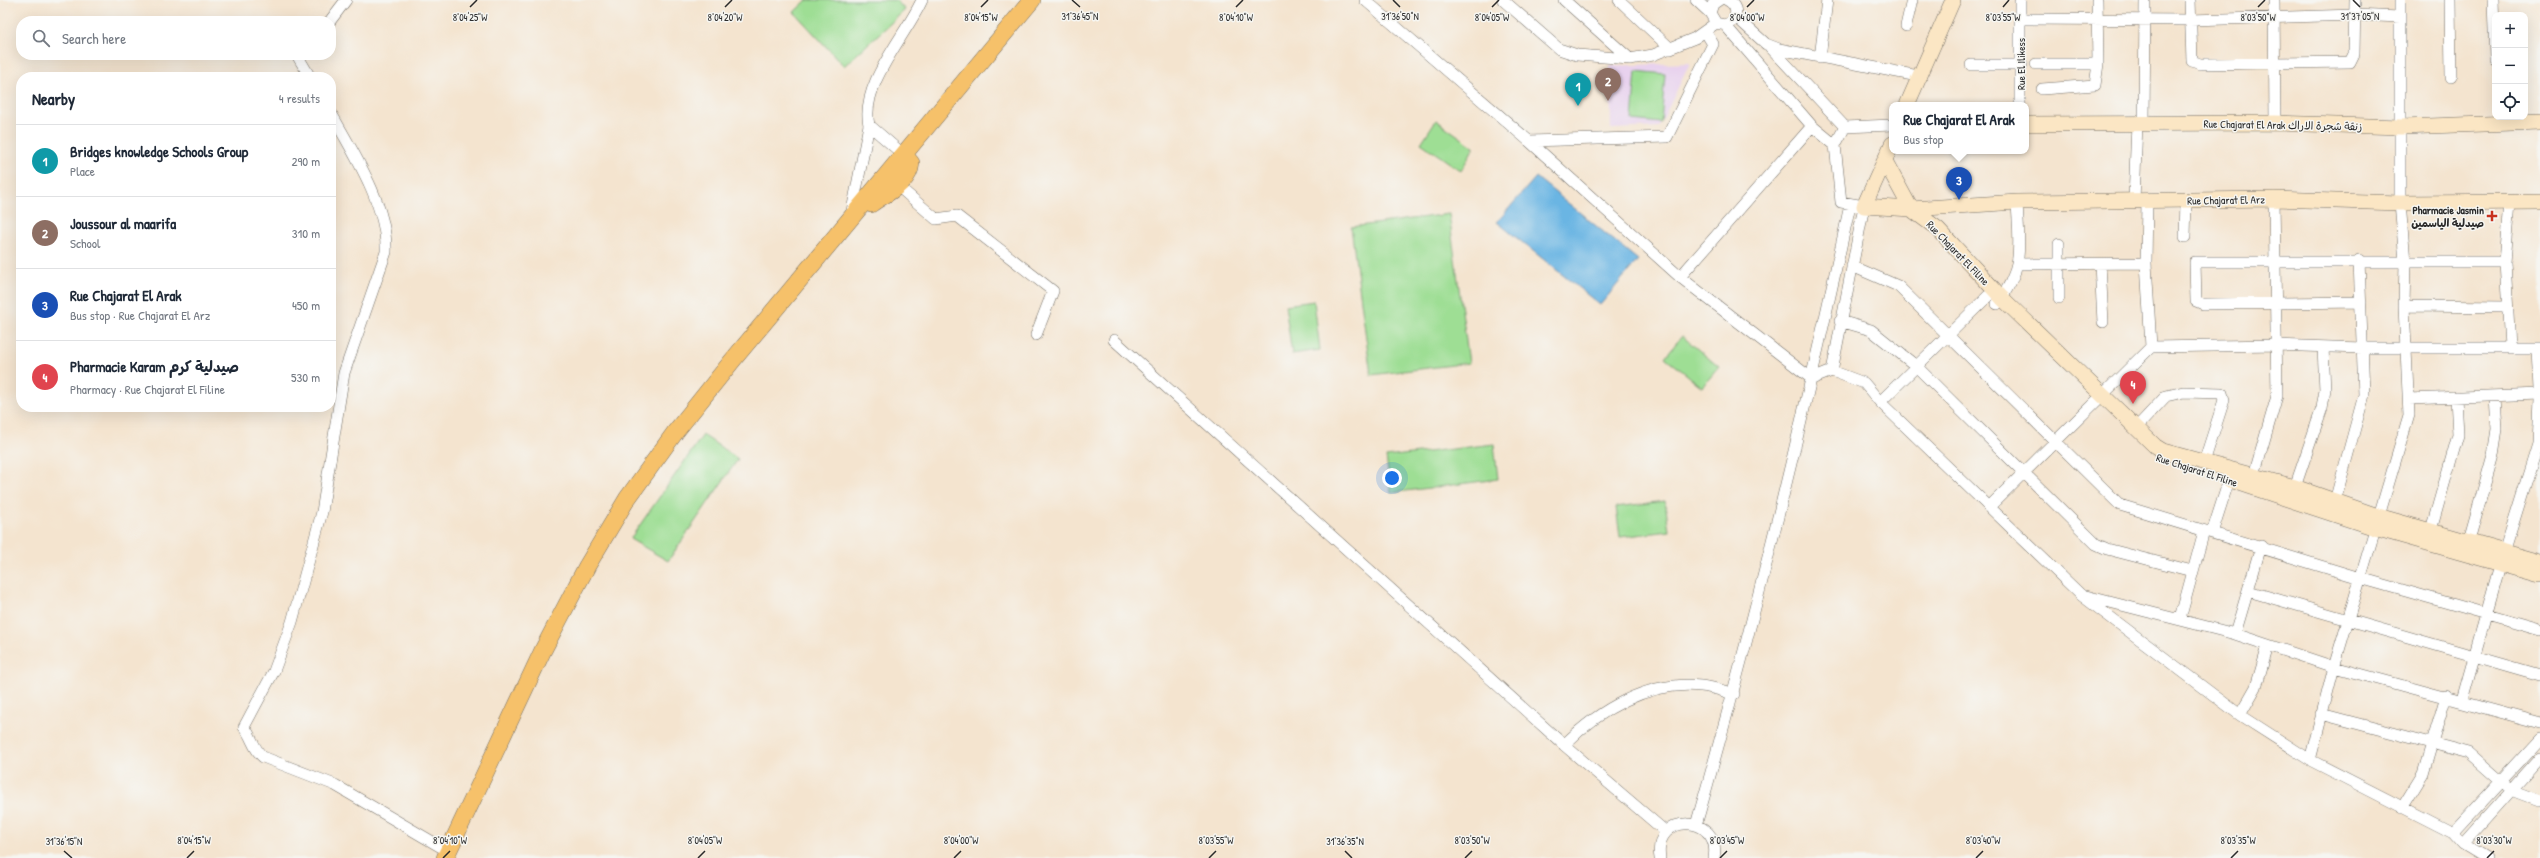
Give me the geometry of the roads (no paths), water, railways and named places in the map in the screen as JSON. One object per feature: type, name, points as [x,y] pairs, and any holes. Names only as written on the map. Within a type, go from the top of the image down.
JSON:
[{"type":"main road","points":[[447,854],[543,650],[587,566],[627,499],[676,431],[850,220],[905,156],[1032,0]]},
{"type":"main road","points":[[850,220],[898,186],[910,168],[910,161],[905,156]]},
{"type":"street","points":[[334,16],[346,0]]},
{"type":"street","points":[[850,220],[869,125],[869,104],[876,81],[922,0]]},
{"type":"street","points":[[1365,0],[1529,141],[1680,277],[1812,379]]},
{"type":"street","points":[[1503,0],[1558,49],[1577,55],[1630,60],[1671,49],[1726,22],[1735,6],[1729,0]]},
{"type":"street","points":[[1564,0],[1630,60]]},
{"type":"street","points":[[1619,0],[1671,49]]},
{"type":"street","points":[[1696,0],[1710,13],[1757,36],[1845,127],[1889,125]]},
{"type":"street","points":[[1710,13],[1713,4],[1719,0]]},
{"type":"street","points":[[1820,58],[1827,0]]},
{"type":"street","points":[[1906,26],[1912,0]]},
{"type":"street","points":[[1909,102],[1918,76],[1953,0]]},
{"type":"street","name":"Rue El Ilikess","points":[[2020,0],[2022,66],[2020,102]]},
{"type":"street","points":[[2042,89],[2092,87],[2097,79],[2097,0]]},
{"type":"street","points":[[2145,0],[2140,123],[2140,201],[2146,263],[2151,347]]},
{"type":"street","points":[[2190,0],[2190,20],[2194,63],[2274,64],[2350,62],[2354,54],[2354,0]]},
{"type":"street","points":[[2274,0],[2275,123]]},
{"type":"street","points":[[2310,760],[2334,667],[2409,415],[2404,306],[2405,262],[2400,203],[2400,0]]},
{"type":"street","points":[[2450,0],[2451,77]]},
{"type":"street","points":[[2493,0],[2495,48]]},
{"type":"street","points":[[2020,19],[2190,20],[2355,15],[2400,17]]},
{"type":"street","points":[[1726,22],[1812,126],[1835,145]]},
{"type":"street","points":[[1529,141],[1667,137],[1713,44],[1705,32]]},
{"type":"street","points":[[1766,44],[1784,50],[1820,58],[1918,76]]},
{"type":"street","points":[[300,60],[307,72]]},
{"type":"street","points":[[2036,64],[2098,64]]},
{"type":"street","points":[[1971,65],[2022,66]]},
{"type":"street","name":"Rue Chajarat El Arak زنقة شجرة الاراك","points":[[2029,124],[2275,123],[2401,127],[2540,122]]},
{"type":"street","points":[[336,123],[370,188],[381,216],[387,241],[386,252],[344,374],[322,512],[290,629],[274,671],[244,727],[249,733],[257,752],[263,757],[335,785],[447,854]]},
{"type":"street","points":[[869,125],[905,156]]},
{"type":"street","points":[[1680,277],[1812,126]]},
{"type":"street","points":[[1845,127],[1835,145],[1841,202],[1916,212]]},
{"type":"street","points":[[1696,825],[1734,694],[1857,205],[1885,161],[1889,151]]},
{"type":"street","name":"Rue Chajarat El Filine","points":[[1885,161],[1926,229],[1996,300],[2099,397],[2151,455],[2229,480],[2295,487],[2335,501],[2377,522],[2431,530],[2470,540],[2502,559],[2540,562]]},
{"type":"street","points":[[898,186],[936,219],[957,216],[1053,291],[1036,335]]},
{"type":"street","points":[[2252,482],[2277,396],[2274,199]]},
{"type":"street","name":"Rue Chajarat El Arz","points":[[1916,212],[2017,202],[2274,199],[2400,203],[2540,202]]},
{"type":"street","points":[[2185,237],[2186,200]]},
{"type":"street","points":[[1880,402],[1948,334],[1996,300],[2015,275],[2018,264],[2017,202]]},
{"type":"street","points":[[2510,203],[2505,262],[2510,347]]},
{"type":"street","points":[[1832,371],[1840,321],[1852,266],[1857,205]]},
{"type":"street","points":[[2059,244],[2059,298]]},
{"type":"street","points":[[2335,501],[2363,401],[2360,260]]},
{"type":"street","points":[[2361,302],[2199,303],[2196,300],[2195,262],[2360,260],[2405,262],[2505,262]]},
{"type":"street","points":[[2018,264],[2058,262],[2100,264],[2146,263]]},
{"type":"street","points":[[2100,264],[2103,322]]},
{"type":"street","points":[[1852,266],[1898,286],[2120,505],[2260,546],[2360,578],[2540,629]]},
{"type":"street","points":[[2404,306],[2507,307]]},
{"type":"street","points":[[1840,321],[1871,330],[1916,366],[2096,544],[2192,571]]},
{"type":"street","points":[[1114,340],[1564,745],[1666,832]]},
{"type":"street","points":[[1989,507],[2151,347],[2277,345],[2362,348],[2539,348],[2540,389]]},
{"type":"street","points":[[2295,487],[2322,408],[2325,390],[2323,347]]},
{"type":"street","points":[[1812,379],[1832,371],[1864,383],[1880,402],[2081,595],[2240,716],[2310,760],[2453,833],[2463,844],[2486,858]]},
{"type":"street","points":[[2137,427],[2166,396],[2184,392],[2222,393],[2224,400],[2204,462]]},
{"type":"street","points":[[2409,399],[2494,397],[2540,394]]},
{"type":"street","name":"Rue Chajarat El Filine","points":[[2099,397],[2137,427],[2155,446],[2163,451],[2204,462],[2252,482],[2377,522],[2502,559],[2540,575]]},
{"type":"street","points":[[2431,530],[2458,435],[2456,397]]},
{"type":"street","points":[[2470,540],[2493,455],[2497,429],[2494,397]]},
{"type":"street","points":[[2462,700],[2476,658],[2502,559],[2539,444],[2540,400]]},
{"type":"street","points":[[2180,619],[2192,571],[2229,480]]},
{"type":"street","points":[[2235,634],[2260,546]]},
{"type":"street","points":[[2248,591],[2476,658],[2540,675]]},
{"type":"street","points":[[2081,595],[2235,634],[2334,667],[2540,722]]},
{"type":"street","points":[[2240,716],[2256,687],[2268,646]]},
{"type":"street","points":[[1564,745],[1584,724],[1612,706],[1634,696],[1668,688],[1700,686],[1734,694]]},
{"type":"street","points":[[2402,808],[2420,782],[2434,743],[2446,696]]},
{"type":"street","points":[[2321,714],[2469,753],[2511,790],[2540,801]]},
{"type":"street","points":[[2453,833],[2540,739]]},
{"type":"street","points":[[2463,844],[2540,758]]},
{"type":"street","points":[[1660,858],[1659,848],[1666,832],[1683,823],[1696,825],[1709,834],[1713,842],[1714,858]]},
{"type":"water","points":[[1536,177],[1638,260],[1600,305],[1497,222]]},
{"type":"place","name":"Joussour al maarifa","points":[[1608,101]]},
{"type":"place","name":"Bridges knowledge Schools Group","points":[[1578,106]]},
{"type":"place","name":"Rue Chajarat El Arak","points":[[1959,200]]},
{"type":"place","name":"Pharmacie Jasmin صيدلية الياسمين","points":[[2492,216]]},
{"type":"place","name":"Pharmacie Karam صيدلية كرم","points":[[2133,404]]}]
